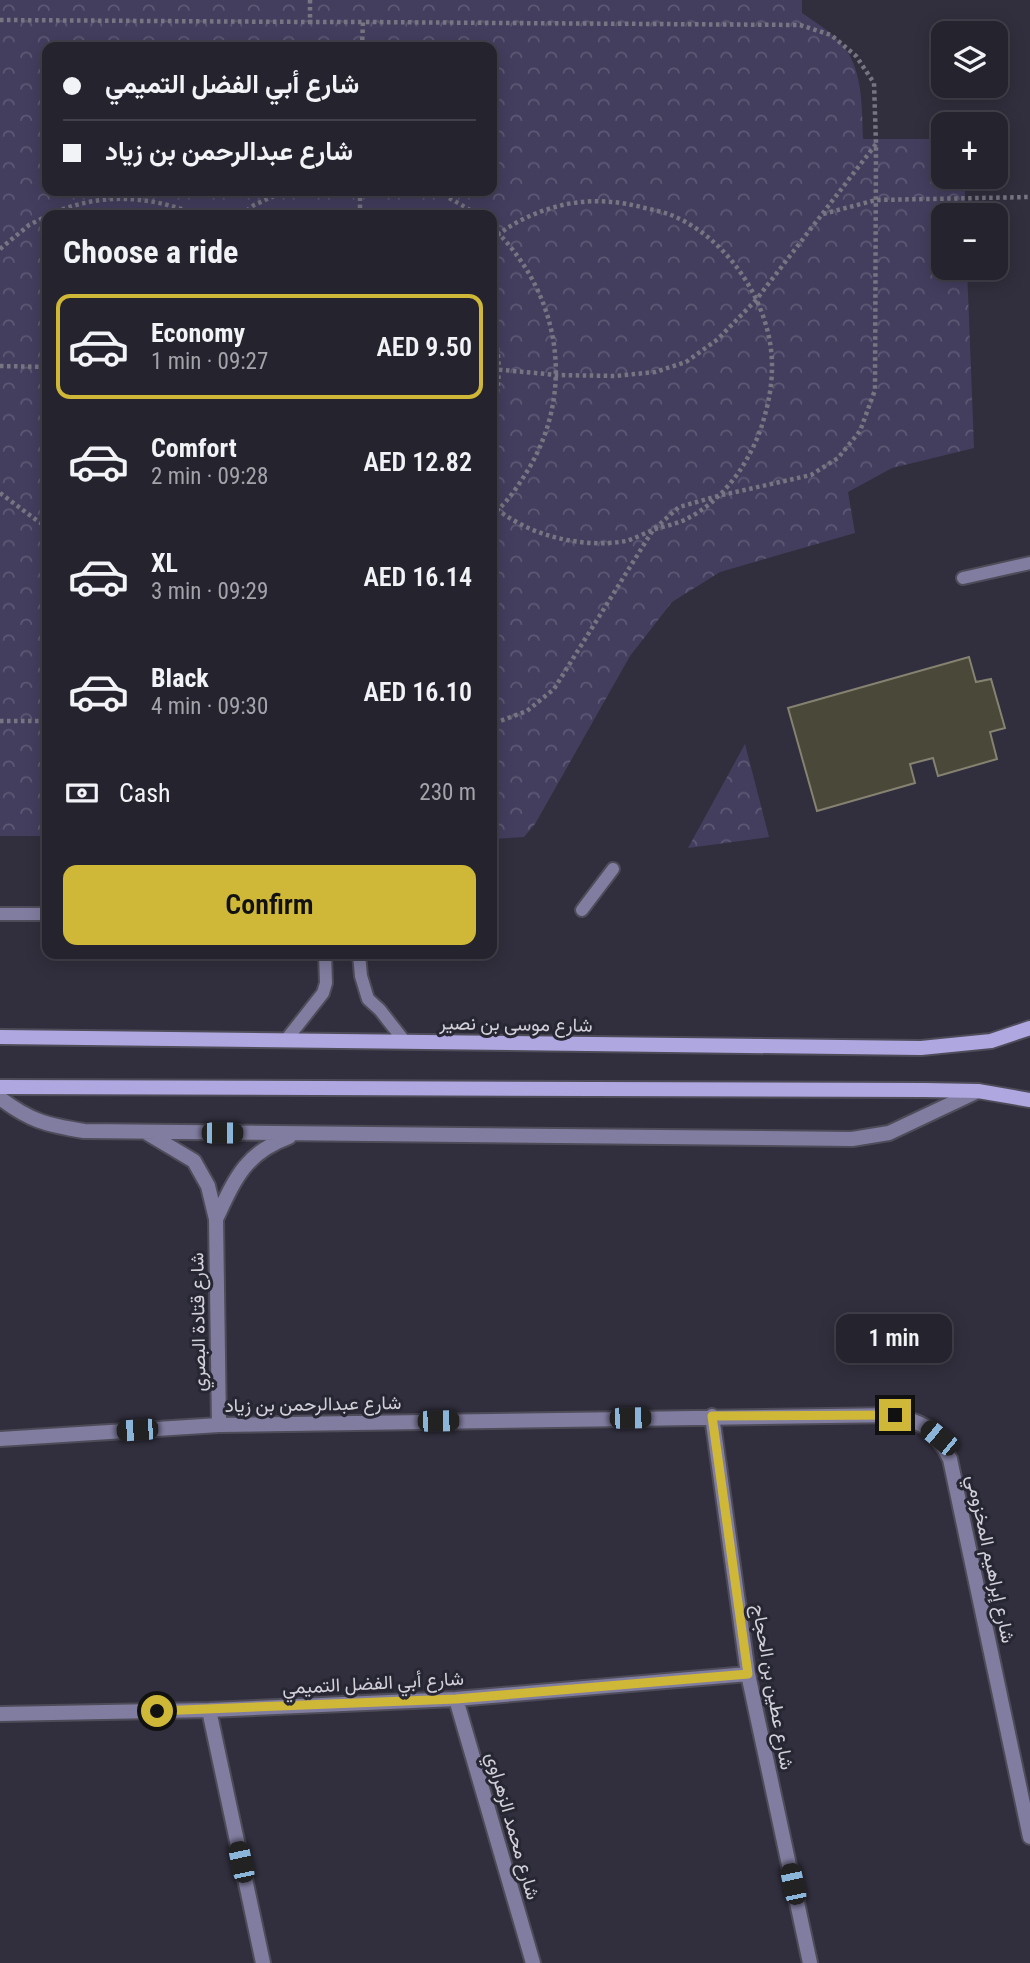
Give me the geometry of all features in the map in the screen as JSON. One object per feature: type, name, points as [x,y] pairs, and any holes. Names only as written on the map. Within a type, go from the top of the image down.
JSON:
[{"type":"street","name":"شارع موسى بن نصير","points":[[0,1037],[921,1048],[991,1041],[1030,1028]]},
{"type":"street","points":[[0,1087],[978,1091],[1030,1100]]},
{"type":"street","points":[[0,1098],[21,1114],[47,1125],[84,1131],[852,1139],[889,1133],[978,1091]]},
{"type":"street","name":"شارع قتادة البصري","points":[[146,1132],[194,1161],[208,1186],[216,1219],[219,1425]]},
{"type":"street","name":"شارع قتادة البصري","points":[[216,1219],[231,1186],[249,1160],[268,1144],[299,1133]]},
{"type":"street","name":"شارع عبدالرحمن بن زياد","points":[[0,1439],[219,1425],[895,1415],[920,1422]]},
{"type":"street","name":"شارع عطين بن الحجاج","points":[[712,1416],[748,1674],[810,1963]]},
{"type":"street","name":"شارع إبراهيم المخزومي","points":[[920,1422],[939,1438],[950,1459],[1026,1803],[1030,1838]]},
{"type":"street","name":"شارع أبي الفضل التميمي","points":[[0,1714],[209,1710],[456,1699],[748,1674]]},
{"type":"street","name":"شارع محمد الزهراوي","points":[[456,1699],[533,1963]]},
{"type":"street","points":[[209,1710],[263,1963]]},
{"type":"lane","points":[[963,578],[1030,563]]},
{"type":"lane","points":[[583,910],[613,869]]},
{"type":"lane","points":[[0,914],[42,914]]},
{"type":"lane","points":[[286,1040],[323,993],[326,983],[325,959]]},
{"type":"lane","points":[[359,959],[368,999],[405,1042]]},
{"type":"path","points":[[310,0],[310,22]]},
{"type":"path","points":[[0,20],[800,25],[831,35],[856,56],[874,83],[876,144],[875,390],[860,431],[838,458],[811,475],[718,496],[679,508],[653,530],[554,689],[527,711],[497,722]]},
{"type":"path","points":[[362,42],[363,22]]},
{"type":"path","points":[[499,369],[615,376],[655,372],[686,362],[718,339],[756,300],[876,144]]},
{"type":"path","points":[[248,210],[274,196]]},
{"type":"path","points":[[446,196],[471,210]]},
{"type":"path","points":[[822,214],[876,200],[1030,197]]},
{"type":"path","points":[[61,210],[105,199],[145,199],[181,210]]},
{"type":"path","points":[[583,201],[622,201],[672,216],[706,236],[733,263],[756,300],[769,337],[772,365],[769,405],[756,444],[737,475],[718,496],[690,518],[627,541],[587,543],[551,536],[517,522],[498,510],[517,488],[538,454],[553,409],[556,374],[552,331],[539,289],[512,246],[499,233],[546,208],[583,201]]},
{"type":"path","points":[[0,248],[29,225],[42,219]]},
{"type":"path","points":[[497,343],[497,398]]},
{"type":"path","points":[[0,366],[42,367]]},
{"type":"path","points":[[0,494],[42,524]]},
{"type":"path","points":[[0,721],[42,721]]},
{"type":"green space","points":[[0,0],[802,0],[802,13],[836,38],[851,58],[860,92],[863,139],[931,139],[931,189],[965,189],[965,203],[931,203],[931,280],[967,280],[974,448],[892,468],[848,492],[855,533],[720,572],[672,602],[630,656],[535,824],[524,837],[497,839],[497,210],[42,210],[42,836],[0,836]]},
{"type":"green space","points":[[745,744],[769,837],[688,848]]},
{"type":"building","points":[[969,657],[976,682],[991,679],[1005,728],[990,732],[997,759],[938,776],[933,758],[910,764],[915,783],[817,811],[788,708]]},
{"type":"route","points":[[157,1711],[456,1699],[748,1674],[712,1416],[895,1415]]}]
